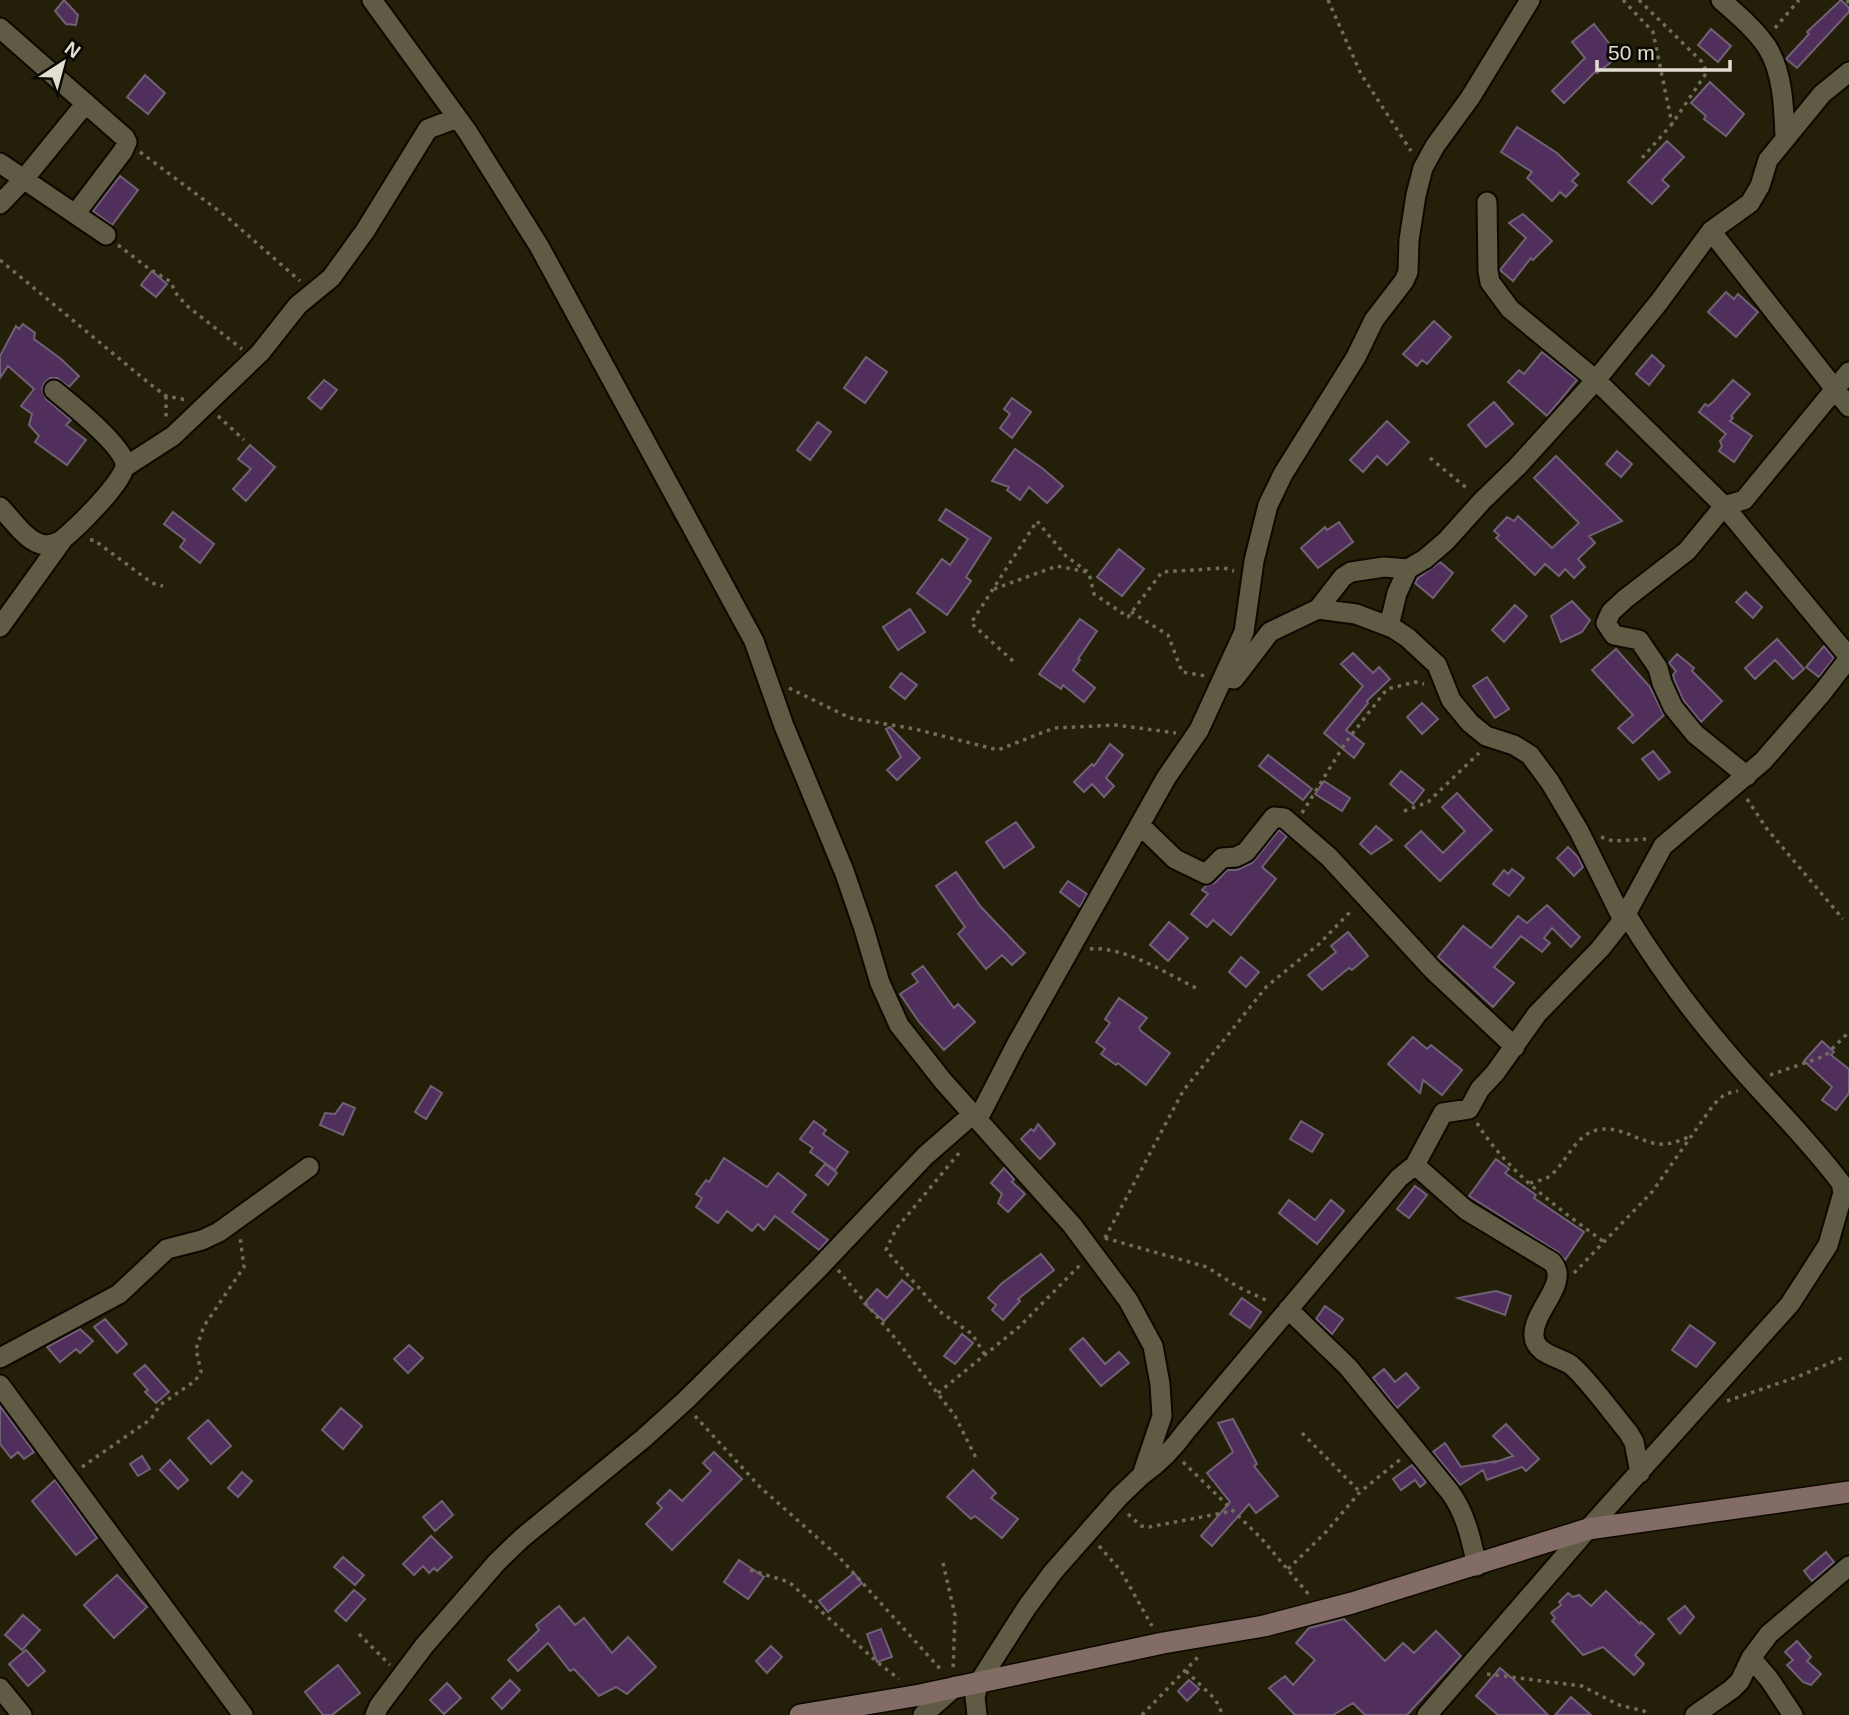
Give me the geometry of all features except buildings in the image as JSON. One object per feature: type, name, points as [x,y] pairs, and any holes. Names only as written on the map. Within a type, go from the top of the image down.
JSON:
[{"type":"street","points":[[372,0],[457,118],[539,246],[748,630],[844,871],[880,983],[899,1025],[943,1081],[1073,1227],[1099,1245],[1153,1346],[1162,1416],[1142,1475]]},
{"type":"street","points":[[1197,733],[1244,632],[1263,521],[1283,474],[1356,358],[1374,320],[1406,277],[1409,240],[1423,169],[1435,146],[1470,98],[1530,0]]},
{"type":"street","points":[[1720,0],[1762,41],[1772,57],[1780,84],[1786,138]]},
{"type":"street","points":[[0,28],[127,142],[76,213]]},
{"type":"street","points":[[375,1715],[424,1646],[497,1562],[522,1538],[645,1438],[687,1399],[925,1156],[975,1117],[1166,778],[1251,654],[1270,632],[1318,609],[1335,583],[1351,572],[1384,567],[1408,569],[1446,541],[1596,380],[1660,302],[1711,231],[1750,203],[1760,186],[1768,160],[1822,94],[1849,72]]},
{"type":"street","points":[[0,204],[86,103]]},
{"type":"street","points":[[125,467],[173,436],[254,358],[298,305],[331,278],[365,231],[428,129],[457,118]]},
{"type":"street","points":[[0,163],[106,235]]},
{"type":"street","points":[[977,1715],[975,1697],[979,1682],[1027,1606],[1053,1572],[1119,1497],[1174,1449],[1186,1431],[1399,1178],[1415,1165],[1443,1113],[1469,1109],[1480,1089],[1515,1047],[1537,1014],[1600,949],[1624,917],[1663,846],[1763,761],[1849,658],[1724,506],[1596,380],[1510,309],[1494,288],[1488,271],[1486,202]]},
{"type":"street","points":[[1711,231],[1849,407]]},
{"type":"street","points":[[1746,776],[1695,734],[1673,707],[1661,684],[1658,668],[1639,640],[1614,635],[1606,623],[1611,612],[1625,599],[1687,551],[1724,506],[1744,500],[1849,372]]},
{"type":"street","points":[[0,627],[64,538],[122,476],[125,467],[116,449],[91,422],[54,390]]},
{"type":"street","points":[[0,507],[36,542],[52,545],[64,538]]},
{"type":"street","points":[[1390,626],[1393,606],[1408,569]]},
{"type":"street","points":[[1318,609],[1356,614],[1390,626],[1437,665],[1451,700],[1470,723],[1486,736],[1525,750],[1530,755],[1550,782],[1579,831],[1624,917],[1725,1051],[1841,1183],[1843,1193],[1842,1213],[1828,1245],[1790,1304],[1427,1715]]},
{"type":"street","points":[[1140,825],[1175,859],[1206,874],[1222,858],[1236,857],[1246,852],[1274,817],[1284,818],[1337,865],[1433,970],[1515,1047]]},
{"type":"street","points":[[1415,1165],[1466,1210],[1557,1267],[1558,1281],[1538,1320],[1533,1335],[1535,1343],[1547,1354],[1572,1366],[1628,1432],[1634,1442],[1640,1473]]},
{"type":"street","points":[[0,1358],[120,1294],[167,1249],[210,1236],[309,1167]]},
{"type":"street","points":[[1288,1309],[1348,1367],[1460,1505],[1477,1566]]},
{"type":"street","points":[[0,1385],[243,1715]]},
{"type":"street","points":[[800,1715],[921,1705],[954,1685],[1163,1643],[1264,1626],[1477,1566],[1588,1530],[1849,1492]]},
{"type":"street","points":[[1695,1715],[1740,1681],[1751,1658],[1769,1634],[1849,1566]]},
{"type":"street","points":[[1751,1658],[1793,1715]]},
{"type":"street","points":[[0,1688],[22,1715]]},
{"type":"path","points":[[1328,0],[1362,74],[1423,169]]},
{"type":"path","points":[[1623,0],[1653,32],[1672,124]]},
{"type":"path","points":[[1640,0],[1702,62],[1707,72],[1672,124],[1642,158]]},
{"type":"path","points":[[1762,41],[1799,0]]},
{"type":"path","points":[[127,142],[227,217],[294,276],[316,290]]},
{"type":"path","points":[[106,235],[148,268],[171,282],[175,292],[186,305],[254,358]]},
{"type":"path","points":[[0,260],[166,396],[208,401],[219,418],[243,440]]},
{"type":"path","points":[[1430,458],[1482,501]]},
{"type":"path","points":[[1013,661],[971,623],[1037,521],[1066,556],[1089,572],[1094,594],[1128,617],[1162,572],[1224,568],[1252,578]]},
{"type":"path","points":[[64,538],[94,540],[152,583],[163,586]]},
{"type":"path","points":[[992,590],[1057,566],[1089,572]]},
{"type":"path","points":[[1131,612],[1168,635],[1182,672],[1223,680]]},
{"type":"path","points":[[768,679],[850,718],[915,729],[998,750],[1054,728],[1116,725],[1197,733]]},
{"type":"path","points":[[1294,827],[1316,787],[1346,742],[1387,690],[1415,682],[1447,687]]},
{"type":"path","points":[[1404,811],[1428,802],[1485,748],[1499,741]]},
{"type":"path","points":[[1746,776],[1747,800],[1767,829],[1843,919]]},
{"type":"path","points":[[1579,831],[1613,841],[1648,838]]},
{"type":"path","points":[[938,1393],[1019,1327],[1099,1245],[1183,1091],[1267,986],[1319,944],[1365,898]]},
{"type":"path","points":[[1070,950],[1100,948],[1115,951],[1151,965],[1196,988]]},
{"type":"path","points":[[1553,1290],[1579,1268],[1652,1192],[1714,1104],[1726,1094],[1753,1082],[1788,1067],[1825,1056],[1849,1032]]},
{"type":"path","points":[[1469,1109],[1491,1145],[1530,1183],[1604,1242]]},
{"type":"path","points":[[1530,1183],[1549,1177],[1585,1136],[1595,1130],[1622,1130],[1646,1142],[1662,1144],[1675,1143],[1693,1135]]},
{"type":"path","points":[[961,1151],[897,1229],[886,1250],[939,1311],[972,1334],[985,1355]]},
{"type":"path","points":[[68,1476],[151,1419],[160,1405],[195,1381],[201,1372],[196,1349],[204,1326],[244,1267],[237,1219]]},
{"type":"path","points":[[1073,1227],[1099,1245],[1207,1267],[1257,1297],[1288,1309]]},
{"type":"path","points":[[828,1258],[955,1416],[977,1460]]},
{"type":"path","points":[[1723,1402],[1797,1377],[1844,1357]]},
{"type":"path","points":[[687,1399],[696,1418],[741,1467],[839,1557],[954,1685]]},
{"type":"path","points":[[1302,1433],[1360,1492]]},
{"type":"path","points":[[1288,1569],[1325,1533],[1360,1492],[1415,1448]]},
{"type":"path","points":[[1174,1449],[1194,1475],[1234,1511],[1288,1569],[1322,1611]]},
{"type":"path","points":[[1119,1497],[1132,1519],[1145,1527],[1234,1511]]},
{"type":"path","points":[[1088,1533],[1121,1572],[1163,1643]]},
{"type":"path","points":[[943,1563],[955,1615],[954,1685]]},
{"type":"path","points":[[750,1570],[789,1582],[921,1705]]},
{"type":"path","points":[[1142,1715],[1220,1633]]},
{"type":"path","points":[[359,1634],[384,1658],[399,1678]]},
{"type":"path","points":[[1186,1671],[1215,1699],[1223,1715]]},
{"type":"path","points":[[1464,1672],[1522,1676],[1582,1686],[1619,1705],[1644,1711],[1648,1715]]}]
